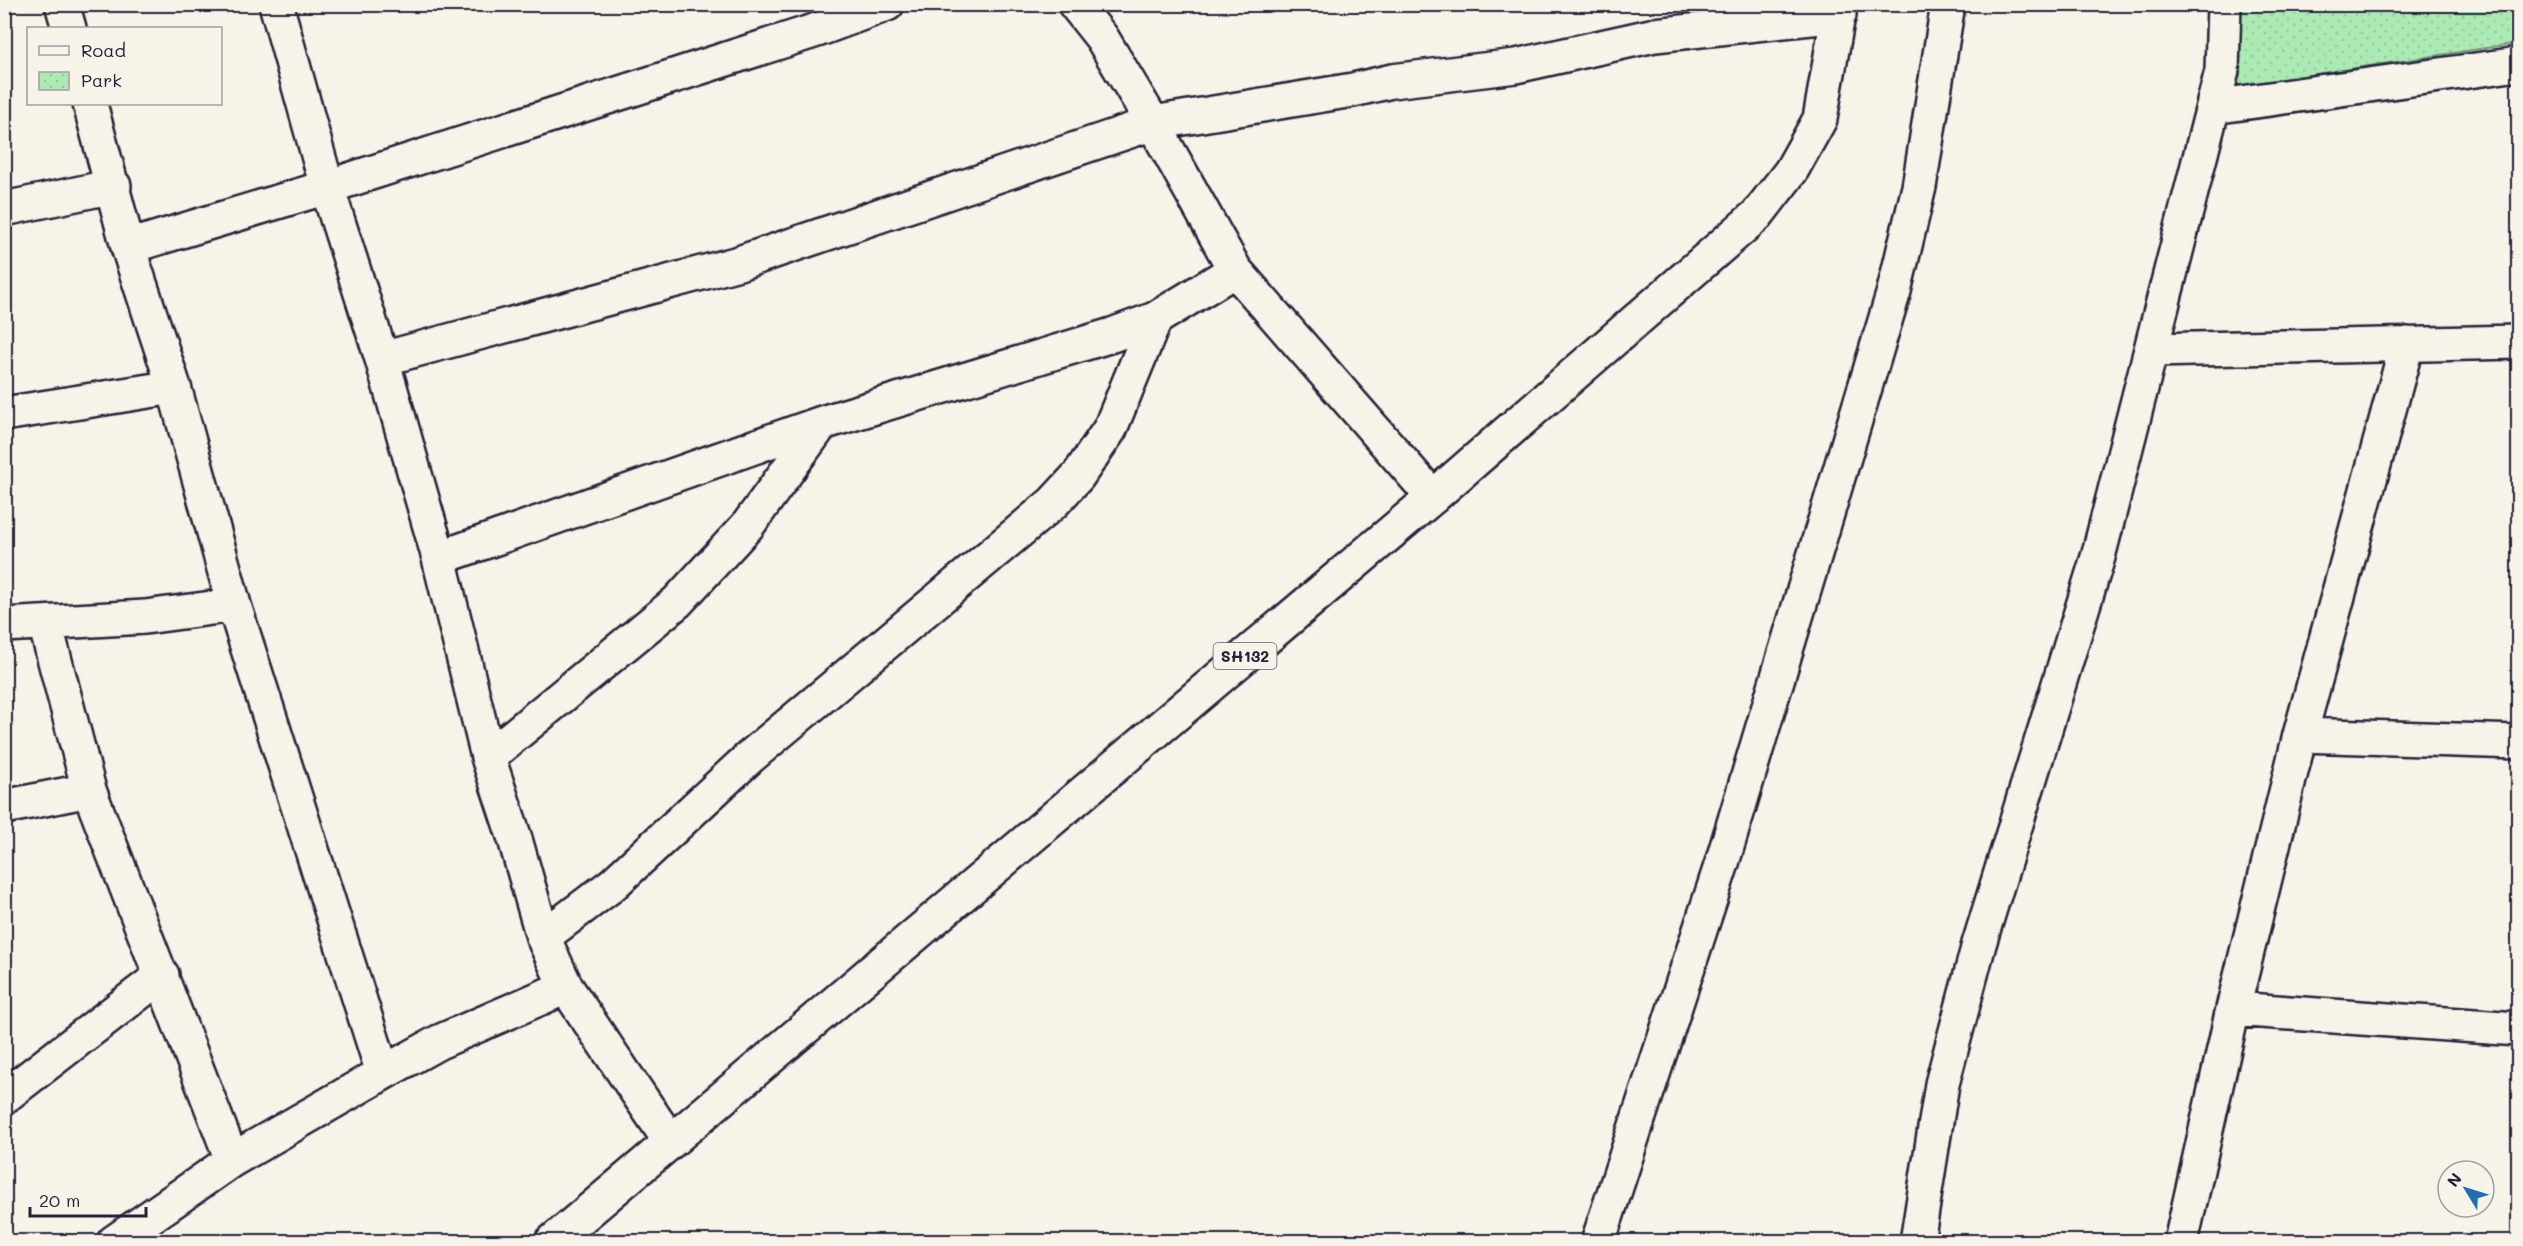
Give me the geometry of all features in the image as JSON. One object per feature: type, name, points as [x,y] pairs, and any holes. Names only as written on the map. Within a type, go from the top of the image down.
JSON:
[{"type":"street","points":[[62,4],[69,27]]},
{"type":"street","points":[[276,4],[327,187],[382,359],[439,558],[488,756],[543,937],[566,987],[670,1141]]},
{"type":"street","points":[[128,247],[327,187],[817,30],[887,4]]},
{"type":"street","points":[[1075,4],[1102,38],[1153,123],[1235,270],[1433,497]]},
{"type":"street","points":[[1598,1242],[1722,863],[1894,291],[1919,187],[1948,4]]},
{"type":"street","points":[[1917,1242],[1942,1084],[1979,944],[2098,557],[2222,71],[2224,4]]},
{"type":"street","points":[[382,359],[739,263],[1153,123],[1353,90],[1392,81],[1516,66],[1655,35],[1840,10]]},
{"type":"street","name":"SH132","points":[[552,1242],[1433,497],[1757,215],[1791,171],[1820,119],[1840,10]]},
{"type":"street","points":[[2213,107],[2518,64]]},
{"type":"street","points":[[90,105],[114,186],[128,247],[174,387],[234,605],[383,1073]]},
{"type":"street","points":[[4,209],[114,186]]},
{"type":"street","points":[[439,558],[822,423],[1112,335],[1155,319],[1235,270]]},
{"type":"street","points":[[543,937],[612,885],[750,757],[1053,503],[1078,476],[1110,429],[1155,319]]},
{"type":"street","points":[[2151,350],[2518,342]]},
{"type":"street","points":[[2181,1242],[2233,1009],[2300,735],[2407,344]]},
{"type":"street","points":[[4,414],[174,387]]},
{"type":"street","points":[[488,756],[677,602],[748,525],[822,423]]},
{"type":"street","points":[[4,625],[145,617],[234,605]]},
{"type":"street","points":[[45,623],[88,790],[162,975],[232,1160]]},
{"type":"street","points":[[2300,735],[2518,742]]},
{"type":"street","points":[[4,807],[88,790]]},
{"type":"street","points":[[4,1097],[162,975]]},
{"type":"street","points":[[114,1242],[232,1160],[383,1073],[439,1042],[566,987]]},
{"type":"street","points":[[2233,1009],[2518,1029]]},
{"type":"green space","points":[[2238,5],[2518,5],[2518,43],[2237,86]]}]
